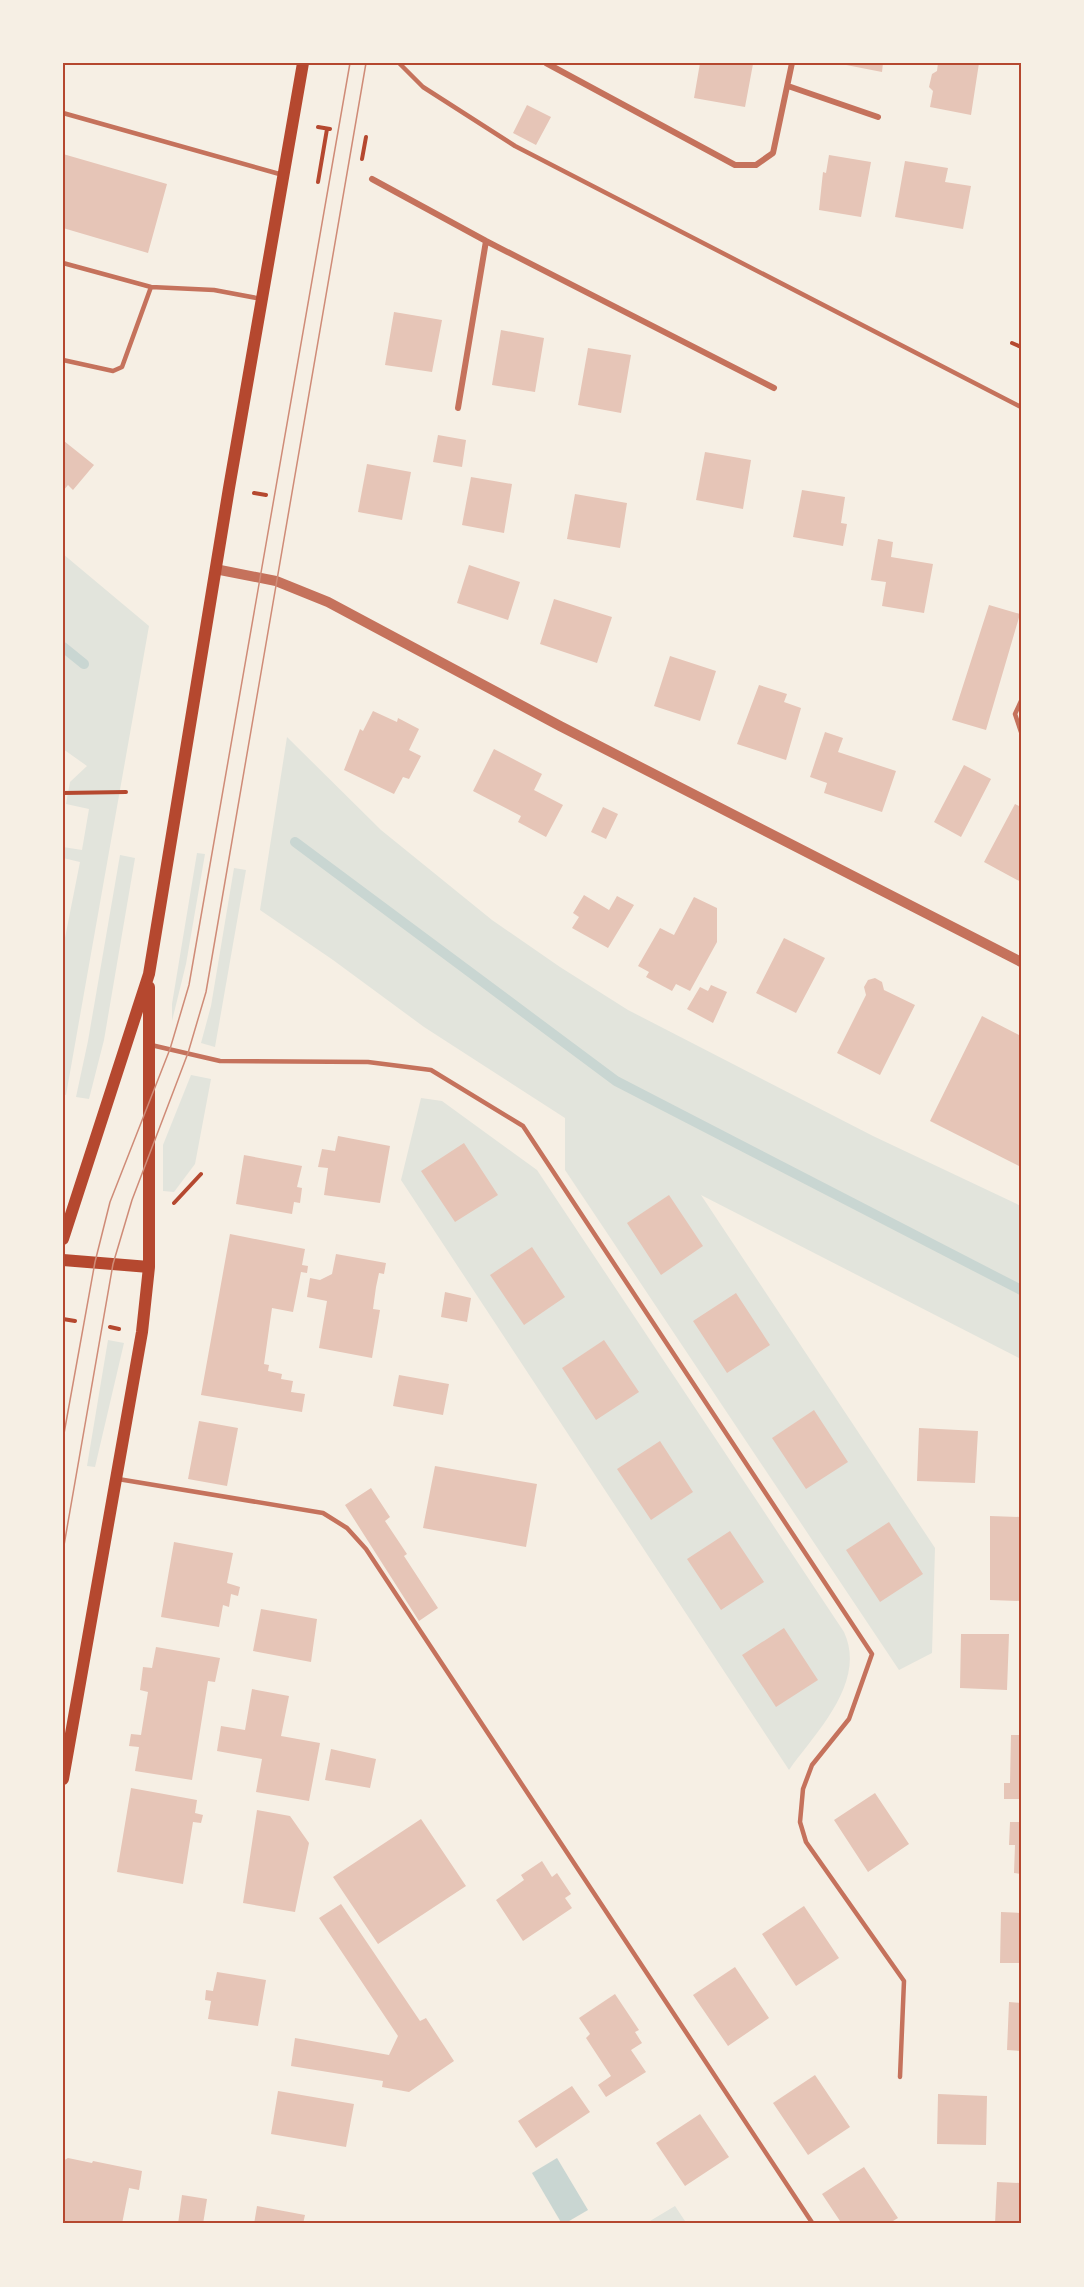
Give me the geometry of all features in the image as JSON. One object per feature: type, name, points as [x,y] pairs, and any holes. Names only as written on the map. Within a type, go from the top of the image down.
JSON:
[{"type":"main road","points":[[63,1239],[149,974],[215,569],[303,63]]},
{"type":"main road","points":[[63,1779],[142,1332],[149,1267],[149,974]]},
{"type":"main road","points":[[63,1260],[149,1267]]},
{"type":"street","points":[[546,63],[735,165],[756,165],[773,153],[792,63]]},
{"type":"street","points":[[788,86],[878,117]]},
{"type":"street","points":[[372,179],[486,241],[774,388]]},
{"type":"street","points":[[458,408],[486,241]]},
{"type":"street","points":[[215,569],[276,581],[328,602],[560,726],[1021,962]]},
{"type":"lane","points":[[399,63],[423,87],[515,146],[1021,407]]},
{"type":"lane","points":[[63,113],[284,176]]},
{"type":"lane","points":[[63,263],[151,287],[214,290],[262,299]]},
{"type":"lane","points":[[63,360],[113,371],[122,367],[151,287]]},
{"type":"lane","points":[[1021,701],[1015,714],[1021,732]]},
{"type":"lane","points":[[149,1044],[220,1061],[368,1062],[431,1070],[523,1126],[872,1654],[849,1719],[812,1765],[803,1789],[801,1822],[806,1842],[904,1981],[900,2077]]},
{"type":"lane","points":[[116,1479],[323,1513],[347,1528],[366,1549],[813,2224]]},
{"type":"path","points":[[318,127],[328,129],[318,182]]},
{"type":"path","points":[[1012,343],[1021,347]]},
{"type":"path","points":[[254,493],[267,495]]},
{"type":"path","points":[[63,793],[126,792]]},
{"type":"path","points":[[194,1182],[201,1174]]},
{"type":"path","points":[[63,1319],[75,1321]]},
{"type":"shaded area","points":[[63,554],[149,626],[66,1095],[63,1094],[63,948],[80,862],[63,858],[63,847],[82,850],[89,809],[66,804],[70,782],[87,766],[63,749]]},
{"type":"shaded area","points":[[287,737],[381,830],[492,920],[560,967],[628,1010],[873,1136],[1021,1206],[1021,1359],[701,1195],[935,1548],[932,1653],[899,1670],[565,1170],[565,1118],[424,1027],[260,910]]},
{"type":"shaded area","points":[[197,853],[205,854],[186,964],[172,1021],[172,1004]]},
{"type":"shaded area","points":[[120,855],[135,858],[104,1040],[89,1099],[76,1097],[88,1041]]},
{"type":"shaded area","points":[[234,868],[246,870],[215,1047],[201,1043],[211,1006]]},
{"type":"shaded area","points":[[191,1075],[211,1079],[195,1164],[174,1192],[163,1191],[163,1145]]},
{"type":"shaded area","points":[[421,1098],[442,1101],[537,1170],[844,1632],[849,1651],[849,1669],[844,1687],[825,1722],[789,1770],[401,1180]]},
{"type":"shaded area","points":[[108,1340],[124,1343],[95,1467],[87,1466]]},
{"type":"shaded area","points":[[557,2158],[588,2210],[564,2224],[532,2173]]},
{"type":"shaded area","points":[[675,2206],[687,2224],[645,2224]]},
{"type":"building","points":[[700,63],[753,64],[745,107],[694,98]]},
{"type":"building","points":[[836,63],[883,63],[882,72]]},
{"type":"building","points":[[938,63],[979,63],[971,115],[930,107],[933,91],[929,87],[932,74],[937,71]]},
{"type":"building","points":[[527,105],[551,117],[536,145],[513,133]]},
{"type":"building","points":[[63,154],[167,184],[148,253],[63,228]]},
{"type":"building","points":[[829,155],[871,162],[861,217],[819,210],[823,172],[826,173]]},
{"type":"building","points":[[905,161],[948,168],[945,182],[971,186],[963,229],[895,217]]},
{"type":"building","points":[[394,312],[442,320],[432,372],[385,365]]},
{"type":"building","points":[[501,330],[544,338],[535,392],[492,385]]},
{"type":"building","points":[[588,348],[631,355],[621,413],[578,405]]},
{"type":"building","points":[[438,435],[466,440],[462,467],[433,462]]},
{"type":"building","points":[[64,441],[94,465],[73,490],[68,485],[63,491]]},
{"type":"building","points":[[705,452],[751,460],[743,509],[696,500]]},
{"type":"building","points":[[367,464],[411,472],[402,520],[358,512]]},
{"type":"building","points":[[471,477],[512,484],[504,533],[462,525]]},
{"type":"building","points":[[802,490],[845,497],[841,523],[847,524],[843,546],[793,537]]},
{"type":"building","points":[[575,494],[627,503],[620,548],[567,539]]},
{"type":"building","points":[[878,539],[893,542],[891,557],[933,564],[924,613],[882,606],[886,582],[871,580]]},
{"type":"building","points":[[469,565],[520,582],[508,620],[457,603]]},
{"type":"building","points":[[554,599],[612,617],[597,663],[540,644]]},
{"type":"building","points":[[989,605],[1020,614],[986,730],[952,720]]},
{"type":"building","points":[[670,656],[716,671],[700,721],[654,706]]},
{"type":"building","points":[[759,685],[787,694],[784,702],[801,708],[786,760],[737,744]]},
{"type":"building","points":[[373,711],[397,722],[398,718],[419,729],[409,750],[421,756],[409,779],[403,777],[394,794],[344,770],[360,729],[363,731]]},
{"type":"building","points":[[825,732],[843,738],[838,752],[896,771],[882,812],[824,793],[827,783],[810,777]]},
{"type":"building","points":[[494,749],[542,774],[534,790],[563,805],[546,837],[518,822],[521,816],[473,791]]},
{"type":"building","points":[[964,765],[991,779],[961,837],[934,822]]},
{"type":"building","points":[[1015,804],[1021,807],[1021,882],[984,862]]},
{"type":"building","points":[[603,807],[618,814],[606,839],[591,832]]},
{"type":"building","points":[[584,895],[609,910],[617,896],[634,905],[608,948],[572,928],[579,917],[573,913]]},
{"type":"building","points":[[694,897],[717,908],[717,942],[690,991],[676,984],[672,991],[646,977],[649,972],[638,966],[660,928],[674,935]]},
{"type":"building","points":[[784,938],[825,958],[796,1013],[756,993]]},
{"type":"building","points":[[875,978],[882,982],[884,990],[915,1005],[880,1075],[837,1053],[866,995],[864,987],[868,980]]},
{"type":"building","points":[[711,985],[727,992],[713,1023],[687,1009],[700,987],[708,991]]},
{"type":"building","points":[[982,1016],[1021,1036],[1021,1167],[930,1121]]},
{"type":"building","points":[[338,1136],[390,1146],[380,1203],[324,1195],[328,1168],[318,1167],[322,1149],[335,1151]]},
{"type":"building","points":[[464,1143],[498,1195],[455,1222],[421,1171]]},
{"type":"building","points":[[244,1155],[302,1166],[297,1187],[302,1188],[300,1203],[294,1202],[292,1214],[236,1204]]},
{"type":"building","points":[[669,1195],[703,1246],[661,1275],[627,1223]]},
{"type":"building","points":[[230,1234],[305,1249],[302,1265],[308,1266],[307,1273],[301,1272],[293,1312],[272,1308],[264,1364],[269,1365],[268,1371],[282,1374],[281,1379],[293,1381],[291,1392],[305,1394],[302,1412],[201,1395]]},
{"type":"building","points":[[532,1247],[565,1297],[524,1325],[490,1275]]},
{"type":"building","points":[[336,1254],[386,1263],[384,1274],[379,1273],[376,1287],[373,1309],[380,1310],[372,1358],[319,1348],[327,1301],[307,1297],[310,1278],[320,1280],[332,1274]]},
{"type":"building","points":[[445,1292],[471,1298],[467,1322],[441,1317]]},
{"type":"building","points":[[736,1293],[770,1345],[727,1373],[693,1321]]},
{"type":"building","points":[[604,1340],[639,1392],[596,1420],[562,1368]]},
{"type":"building","points":[[399,1375],[449,1384],[443,1415],[393,1406]]},
{"type":"building","points":[[814,1410],[848,1462],[806,1489],[772,1438]]},
{"type":"building","points":[[199,1421],[238,1428],[227,1486],[188,1479]]},
{"type":"building","points":[[919,1428],[978,1431],[975,1483],[917,1481]]},
{"type":"building","points":[[660,1441],[693,1492],[651,1520],[617,1469]]},
{"type":"building","points":[[435,1466],[537,1484],[526,1547],[423,1528]]},
{"type":"building","points":[[371,1488],[390,1517],[385,1521],[407,1554],[404,1556],[438,1608],[419,1621],[345,1505]]},
{"type":"building","points":[[990,1516],[1021,1517],[1021,1601],[990,1600]]},
{"type":"building","points":[[889,1522],[923,1574],[880,1602],[846,1550]]},
{"type":"building","points":[[730,1531],[764,1582],[721,1610],[687,1559]]},
{"type":"building","points":[[174,1542],[233,1553],[227,1583],[240,1587],[238,1596],[231,1594],[229,1607],[223,1605],[219,1627],[161,1617]]},
{"type":"building","points":[[261,1609],[317,1619],[311,1662],[253,1651]]},
{"type":"building","points":[[784,1628],[818,1680],[776,1707],[742,1655]]},
{"type":"building","points":[[961,1634],[1009,1634],[1007,1690],[960,1688]]},
{"type":"building","points":[[156,1647],[220,1658],[215,1682],[208,1681],[192,1780],[135,1771],[139,1747],[129,1746],[131,1734],[141,1735],[148,1692],[140,1690],[143,1667],[152,1668]]},
{"type":"building","points":[[252,1689],[289,1696],[281,1736],[320,1743],[309,1801],[256,1792],[262,1759],[217,1751],[221,1726],[245,1730]]},
{"type":"building","points":[[1011,1735],[1021,1735],[1021,1799],[1004,1799],[1004,1783],[1010,1783]]},
{"type":"building","points":[[331,1749],[376,1759],[370,1788],[325,1780]]},
{"type":"building","points":[[131,1788],[197,1800],[195,1813],[203,1815],[201,1823],[193,1822],[183,1884],[117,1872]]},
{"type":"building","points":[[875,1793],[909,1844],[868,1872],[834,1820]]},
{"type":"building","points":[[257,1810],[290,1816],[309,1843],[295,1912],[243,1903]]},
{"type":"building","points":[[421,1819],[466,1886],[378,1944],[333,1877]]},
{"type":"building","points":[[1010,1822],[1021,1822],[1021,1874],[1014,1873],[1015,1845],[1009,1845]]},
{"type":"building","points":[[542,1861],[552,1877],[557,1873],[571,1894],[565,1898],[572,1908],[523,1941],[496,1900],[524,1880],[521,1875]]},
{"type":"building","points":[[341,1904],[420,2021],[426,2018],[454,2061],[409,2092],[382,2087],[383,2081],[291,2066],[295,2038],[389,2055],[398,2036],[319,1918]]},
{"type":"building","points":[[804,1906],[839,1958],[796,1986],[762,1934]]},
{"type":"building","points":[[1001,1912],[1021,1913],[1021,1963],[1000,1963]]},
{"type":"building","points":[[735,1967],[769,2018],[728,2046],[693,1995]]},
{"type":"building","points":[[217,1972],[266,1980],[258,2026],[208,2019],[211,2001],[205,2000],[206,1990],[213,1991]]},
{"type":"building","points":[[615,1994],[639,2030],[635,2032],[642,2043],[631,2050],[646,2072],[606,2097],[598,2085],[611,2076],[586,2038],[590,2034],[579,2018]]},
{"type":"building","points":[[1009,2002],[1021,2003],[1021,2051],[1007,2050]]},
{"type":"building","points":[[815,2075],[850,2127],[808,2155],[773,2103]]},
{"type":"building","points":[[572,2086],[590,2112],[536,2148],[518,2121]]},
{"type":"building","points":[[278,2091],[354,2104],[346,2147],[271,2134]]},
{"type":"building","points":[[938,2094],[987,2096],[986,2145],[937,2144]]},
{"type":"building","points":[[700,2114],[729,2157],[685,2186],[656,2143]]},
{"type":"building","points":[[68,2158],[142,2171],[139,2190],[129,2188],[122,2224],[63,2224],[63,2161]]},
{"type":"building","points":[[864,2167],[898,2218],[888,2224],[842,2224],[822,2194]]},
{"type":"building","points":[[997,2182],[1021,2183],[1021,2224],[995,2224]]},
{"type":"building","points":[[182,2195],[207,2199],[203,2224],[178,2224]]},
{"type":"building","points":[[257,2206],[305,2215],[303,2224],[254,2224]]},
{"type":"waterway","points":[[63,647],[84,664]]},
{"type":"waterway","points":[[295,842],[616,1081],[1021,1290]]},
{"type":"tram line","points":[[63,1439],[95,1262],[110,1202],[170,1049],[189,985],[350,63]]},
{"type":"tram line","points":[[63,1551],[113,1264],[132,1200],[188,1053],[206,992],[366,63]]}]
